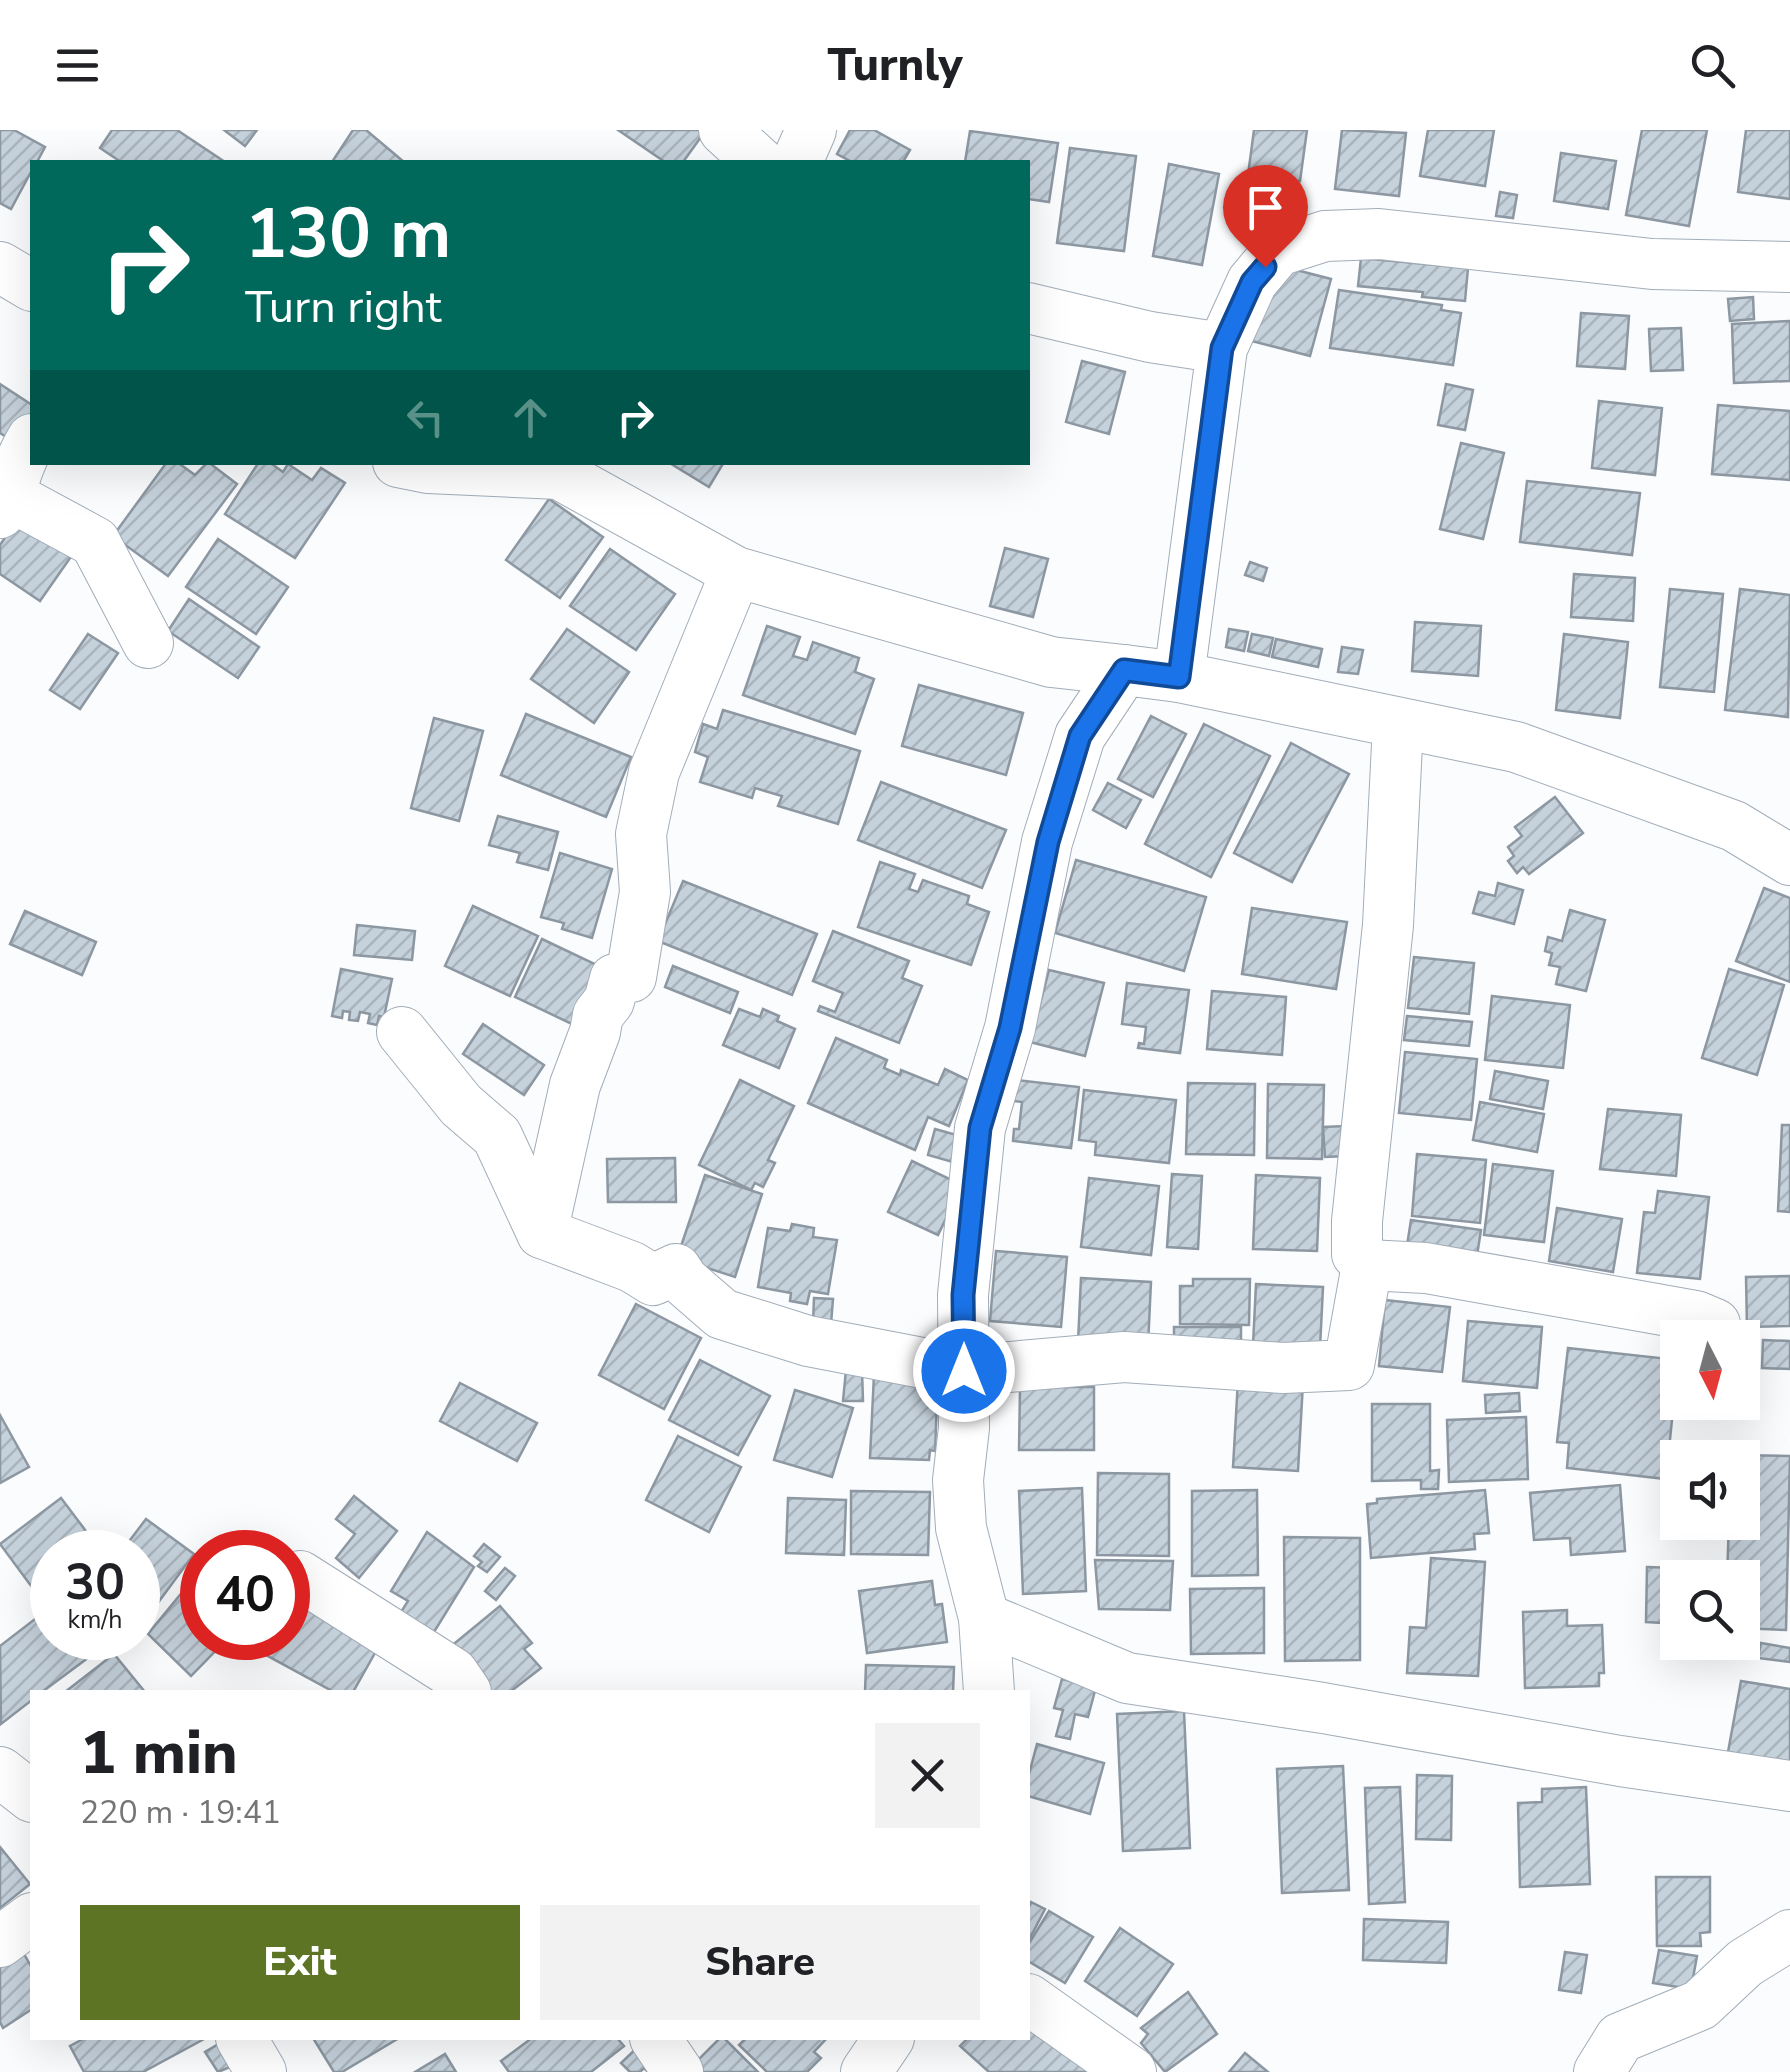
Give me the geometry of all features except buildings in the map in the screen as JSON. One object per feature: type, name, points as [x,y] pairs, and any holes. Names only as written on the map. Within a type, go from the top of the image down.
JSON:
[{"type":"street","points":[[724,130],[757,160]]},
{"type":"street","points":[[798,160],[812,130]]},
{"type":"street","points":[[1179,677],[1222,348],[1252,282],[1278,251],[1325,236],[1408,235],[1652,264],[1790,266]]},
{"type":"street","points":[[0,267],[30,285]]},
{"type":"street","points":[[1030,308],[1150,337],[1222,348]]},
{"type":"street","points":[[30,442],[18,461],[5,504],[95,542],[148,643]]},
{"type":"street","points":[[413,465],[605,479],[736,572],[1051,662],[1179,677],[1516,747],[1734,826],[1790,860]]},
{"type":"street","points":[[542,1232],[575,1085],[598,1014],[610,1001],[615,979],[631,977],[646,892],[641,834],[654,772],[736,572]]},
{"type":"street","points":[[1051,662],[1076,686],[1080,736]]},
{"type":"street","points":[[989,1690],[984,1618],[961,1528],[958,1480],[964,1428],[963,1295],[980,1128],[1010,1028],[1048,842],[1080,736],[1124,670]]},
{"type":"street","points":[[1398,724],[1388,925],[1357,1221],[1357,1254],[1367,1265],[1426,1268],[1706,1320]]},
{"type":"street","points":[[402,1032],[460,1105],[497,1136],[542,1232],[653,1280],[676,1269],[722,1314],[808,1341],[964,1371],[1124,1357],[1282,1368],[1349,1365],[1367,1265]]},
{"type":"street","points":[[310,1582],[453,1673],[453,1690]]},
{"type":"street","points":[[984,1618],[1126,1678],[1790,1786]]},
{"type":"street","points":[[0,1772],[30,1795]]},
{"type":"street","points":[[0,1942],[30,1920]]},
{"type":"street","points":[[1598,2072],[1620,2038],[1700,2005],[1745,1963],[1790,1935]]},
{"type":"street","points":[[1030,2000],[1130,2072]]},
{"type":"street","points":[[242,2040],[261,2072]]},
{"type":"street","points":[[657,2040],[678,2072]]},
{"type":"street","points":[[866,2072],[887,2040]]},
{"type":"route","points":[[964,1371],[963,1295],[980,1128],[1010,1028],[1048,842],[1080,736],[1124,670],[1179,677],[1222,348],[1252,282],[1265,267]]}]
